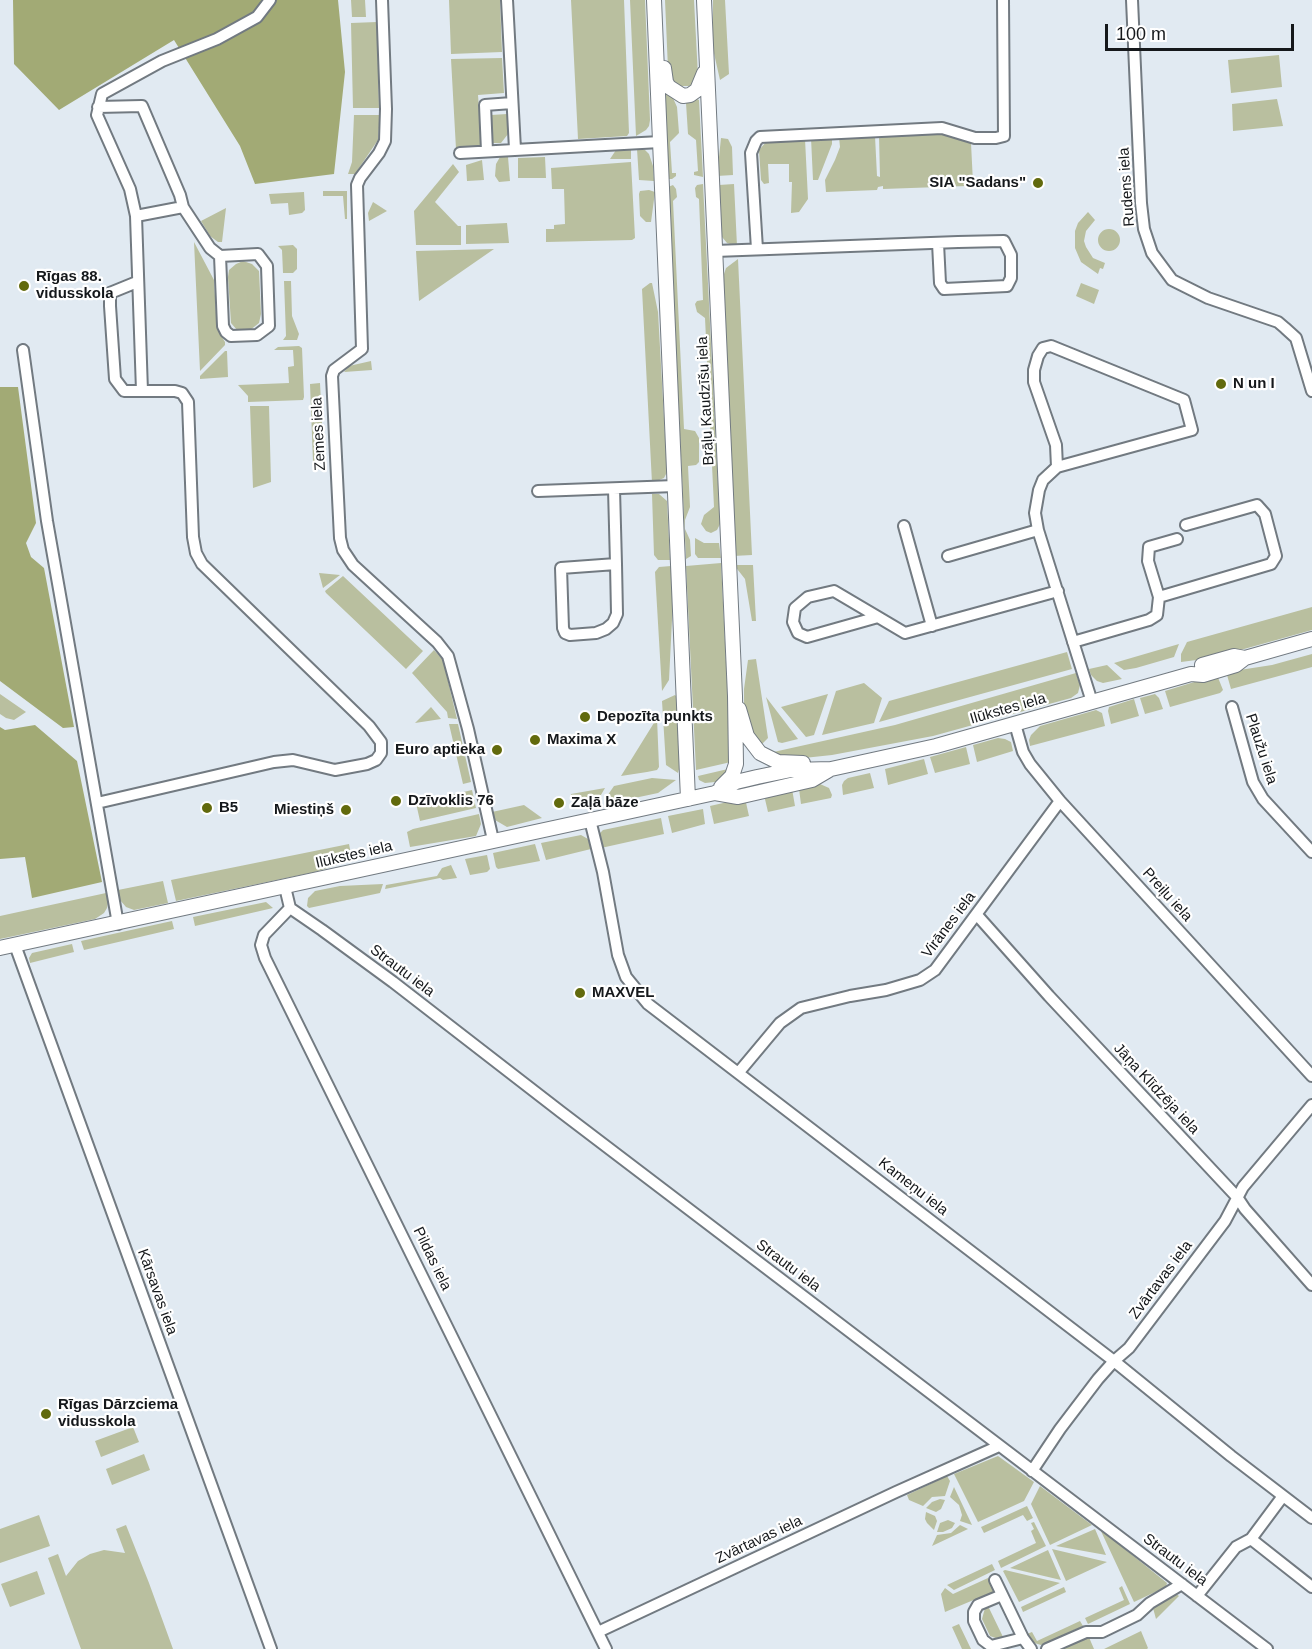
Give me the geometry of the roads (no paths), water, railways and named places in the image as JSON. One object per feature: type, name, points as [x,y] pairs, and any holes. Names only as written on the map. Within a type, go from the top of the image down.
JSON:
[{"type":"street","points":[[142,391],[136,216],[130,189],[97,115],[102,94],[162,61],[217,39],[248,23],[257,17],[270,0]]},
{"type":"street","name":"Zemes iela","points":[[382,0],[385,141],[357,185],[362,349],[334,370],[332,376],[340,538],[343,550],[353,566],[437,642],[448,656],[468,729],[493,840]]},
{"type":"street","points":[[507,0],[515,149]]},
{"type":"street","points":[[654,0],[688,799]]},
{"type":"street","points":[[660,0],[664,76],[669,87],[683,96],[693,93],[699,86],[706,66]]},
{"type":"street","name":"Brāļu Kaudzīšu iela","points":[[704,0],[735,696],[736,764],[732,776],[716,793]]},
{"type":"street","points":[[757,249],[751,153],[760,137],[942,128],[975,138],[996,138],[1004,135],[1003,0]]},
{"type":"street","name":"Rudens iela","points":[[1132,0],[1141,203],[1144,229],[1152,253],[1172,280],[1208,298],[1278,322],[1286,328],[1296,338],[1312,391]]},
{"type":"street","points":[[487,151],[485,105],[512,103]]},
{"type":"street","points":[[98,107],[142,106],[183,207],[210,248],[220,256],[258,254],[267,266],[269,326],[257,335],[231,336],[223,326],[220,256]]},
{"type":"street","points":[[460,153],[660,142]]},
{"type":"street","points":[[136,216],[183,207]]},
{"type":"street","points":[[715,251],[938,243],[1004,242],[1011,255],[1011,278],[1007,286],[944,289],[940,284],[938,243]]},
{"type":"street","points":[[97,803],[274,762],[293,760],[335,770],[367,764],[376,760],[381,753],[381,742],[369,726],[202,564],[196,553],[188,402],[182,393],[175,390],[124,391],[115,379],[110,293],[137,282]]},
{"type":"street","points":[[1057,466],[1056,445],[1034,382],[1034,370],[1043,348],[1051,346],[1184,400],[1192,429],[1057,466],[1043,480],[1039,490],[1035,513],[1038,530],[1092,702]]},
{"type":"street","points":[[23,350],[49,532],[118,924]]},
{"type":"street","points":[[538,491],[675,486]]},
{"type":"street","points":[[614,489],[616,564],[617,614],[613,623],[596,633],[570,635],[565,633],[561,568],[616,564]]},
{"type":"street","points":[[1159,597],[1271,564],[1276,556],[1265,514],[1257,505],[1186,525]]},
{"type":"street","points":[[904,526],[932,626]]},
{"type":"street","points":[[948,556],[1038,530]]},
{"type":"street","points":[[1073,642],[1149,620],[1157,615],[1159,597],[1148,561],[1149,547],[1177,538]]},
{"type":"street","points":[[878,617],[807,637],[798,633],[793,621],[795,608],[808,597],[834,591],[878,617],[904,633],[1058,591]]},
{"type":"street","name":"Ilūkstes iela","points":[[0,948],[716,793],[736,782],[757,777],[791,770],[831,769],[936,746],[1191,674],[1202,665],[1234,656],[1245,658],[1312,639]]},
{"type":"street","points":[[735,696],[747,736],[755,749],[765,757],[778,762],[807,763],[831,769]]},
{"type":"street","name":"Plaužu iela","points":[[1232,707],[1253,782],[1263,799],[1312,852]]},
{"type":"street","name":"Preiļu iela","points":[[1015,724],[1026,758],[1060,801],[1312,1076]]},
{"type":"street","name":"Virānes iela","points":[[739,1072],[780,1023],[801,1008],[886,990],[920,980],[940,964],[1060,801]]},
{"type":"street","name":"Kameņu iela","points":[[590,820],[603,872],[618,955],[626,977],[648,1004],[1114,1361],[1312,1518]]},
{"type":"street","points":[[285,887],[290,908]]},
{"type":"street","name":"Strautu iela","points":[[290,908],[393,982],[1032,1472],[1267,1649]]},
{"type":"street","name":"Pildas iela","points":[[290,908],[264,935],[261,945],[266,958],[606,1649]]},
{"type":"street","name":"Jāņa Klīdzēja iela","points":[[977,915],[1049,996],[1237,1197],[1312,1284]]},
{"type":"street","name":"Kārsavas iela","points":[[15,945],[271,1649]]},
{"type":"street","name":"Zvārtavas iela","points":[[1032,1472],[1060,1429],[1114,1361],[1129,1348],[1225,1221],[1237,1197],[1257,1170],[1312,1105]]},
{"type":"street","name":"Zvārtavas iela","points":[[598,1632],[999,1446]]},
{"type":"street","points":[[1197,1596],[1236,1547],[1251,1539],[1283,1496]]},
{"type":"street","points":[[1251,1539],[1312,1587]]},
{"type":"street","points":[[995,1580],[1023,1638],[1031,1649]]},
{"type":"street","points":[[1047,1649],[1086,1632],[1102,1632],[1137,1615],[1143,1608],[1182,1584]]},
{"type":"street","points":[[1002,1595],[978,1605],[974,1612],[975,1621],[983,1640],[991,1646],[1023,1638]]},
{"type":"place","name":"SIA \"Sadans\"","points":[[1038,183]]},
{"type":"place","name":"Rīgas 88. vidusskola","points":[[24,286]]},
{"type":"place","name":"N un I","points":[[1221,384]]},
{"type":"place","name":"Depozīta punkts","points":[[585,717]]},
{"type":"place","name":"Maxima X","points":[[535,740]]},
{"type":"place","name":"Euro aptieka","points":[[497,750]]},
{"type":"place","name":"Dzīvoklis 76","points":[[396,801]]},
{"type":"place","name":"Zaļā bāze","points":[[559,803]]},
{"type":"place","name":"B5","points":[[207,808]]},
{"type":"place","name":"Miestiņš","points":[[346,810]]},
{"type":"place","name":"MAXVEL","points":[[580,993]]},
{"type":"place","name":"Rīgas Dārzciema vidusskola","points":[[46,1414]]}]
